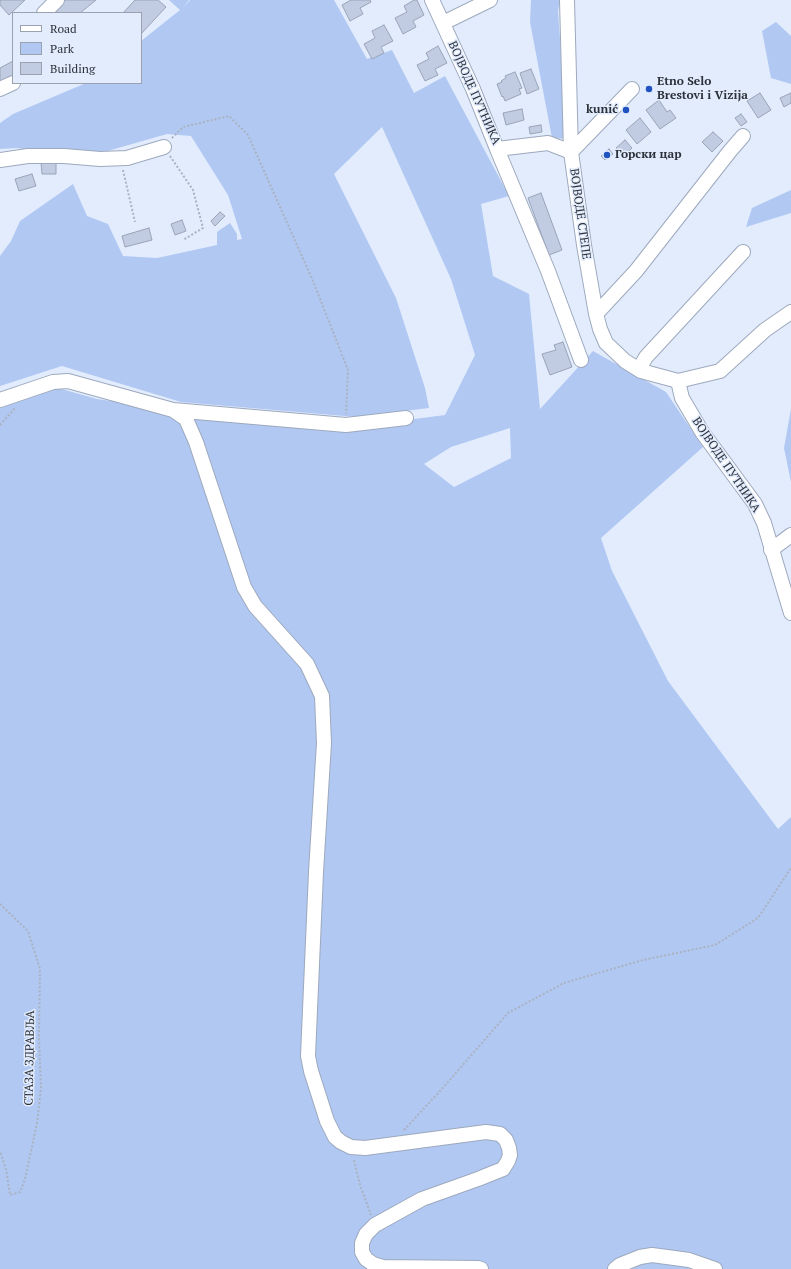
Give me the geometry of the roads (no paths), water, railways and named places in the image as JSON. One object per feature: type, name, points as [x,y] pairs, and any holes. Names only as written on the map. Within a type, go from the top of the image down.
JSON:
[{"type":"street","points":[[45,12],[57,0]]},
{"type":"street","name":"ВОЈВОДЕ ПУТНИКА","points":[[432,0],[473,89],[497,149],[548,143],[571,152]]},
{"type":"street","points":[[443,23],[490,0]]},
{"type":"street","name":"ВОЈВОДЕ СТЕПЕ","points":[[567,0],[571,152],[584,245],[600,329],[606,343],[625,361],[641,371],[678,381]]},
{"type":"street","points":[[0,89],[12,83]]},
{"type":"street","points":[[571,152],[632,89]]},
{"type":"street","points":[[596,314],[636,271],[743,136]]},
{"type":"street","points":[[0,160],[28,156],[64,156],[100,159],[127,158],[164,146]]},
{"type":"street","points":[[497,149],[548,271],[581,360]]},
{"type":"street","points":[[641,371],[646,357],[743,252]]},
{"type":"street","points":[[678,381],[720,371],[765,330],[791,312]]},
{"type":"street","points":[[0,400],[53,382],[68,381],[173,410],[346,425],[406,418]]},
{"type":"street","name":"ВОЈВОДЕ ПУТНИКА","points":[[678,381],[682,398],[702,432],[755,504],[764,523],[791,613]]},
{"type":"street","points":[[173,410],[186,419],[196,442],[244,587],[255,606],[307,664],[322,696],[324,743],[316,872],[308,1056],[310,1071],[327,1121],[335,1137],[351,1147],[365,1148],[494,1132],[500,1134],[506,1140],[509,1148],[510,1155],[503,1169],[422,1199],[375,1225],[366,1234],[362,1243],[362,1252],[366,1259],[373,1264],[383,1267],[481,1269]]},
{"type":"street","points":[[771,550],[791,535]]},
{"type":"street","points":[[615,1269],[620,1265],[640,1257],[652,1255],[689,1260],[715,1269]]},
{"type":"place","name":"Etno Selo Brestovi i Vizija","points":[[649,89]]},
{"type":"place","name":"kunić","points":[[626,110]]},
{"type":"place","name":"Горски цар","points":[[607,155]]}]
